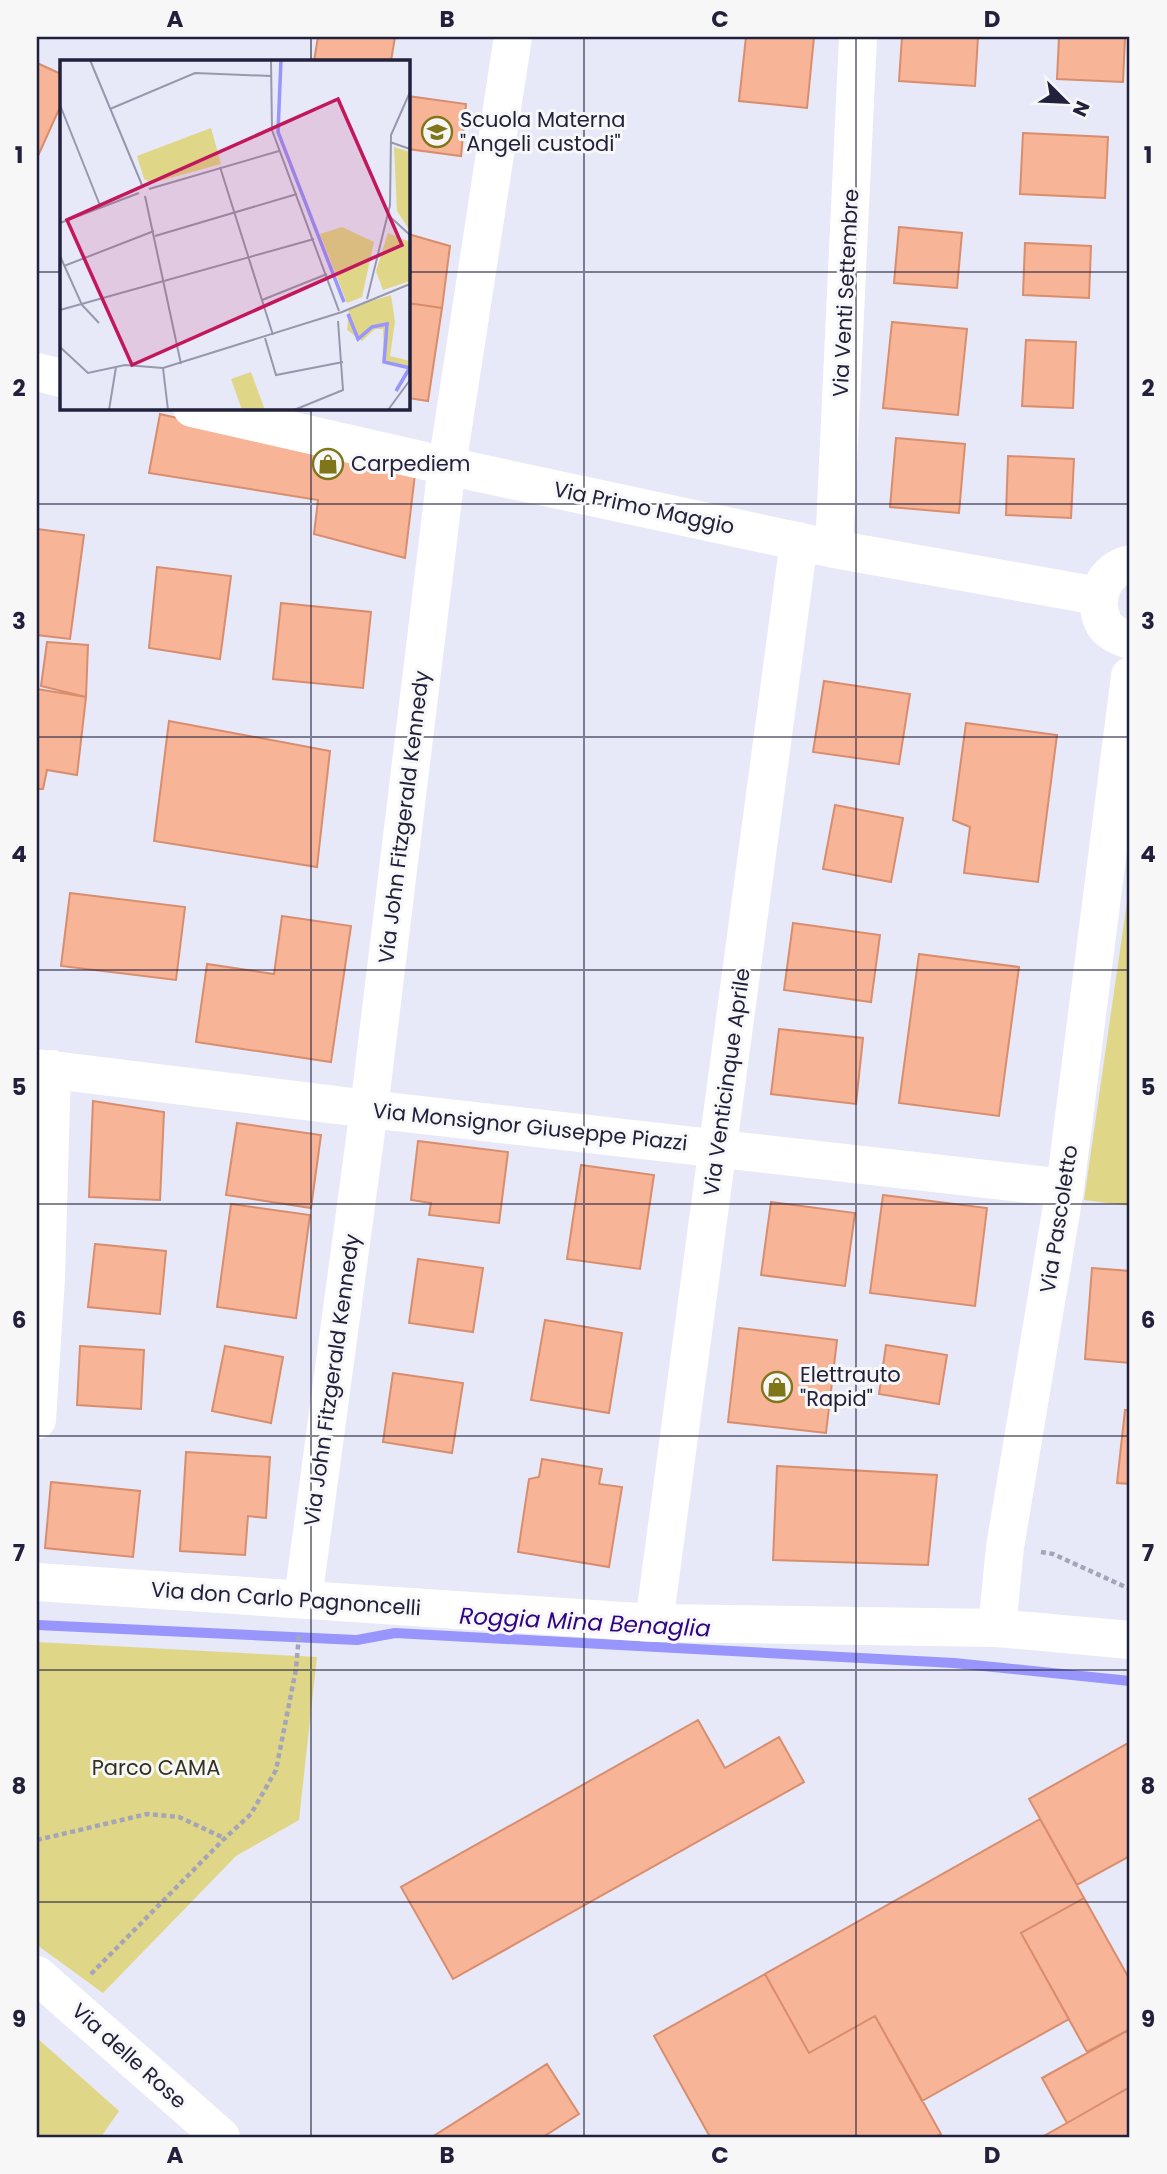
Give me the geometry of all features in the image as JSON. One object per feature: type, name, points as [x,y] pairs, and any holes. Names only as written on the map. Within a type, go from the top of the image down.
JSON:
[{"type":"street","name":"Via John Fitzgerald Kennedy","points":[[301,1610],[369,1110],[447,466],[513,37]]},
{"type":"street","name":"Via Venti Settembre","points":[[817,545],[858,37]]},
{"type":"street","points":[[37,372],[60,378]]},
{"type":"street","name":"Via Primo Maggio","points":[[201,410],[817,545],[1098,596]]},
{"type":"street","name":"Via Venticinque Aprile","points":[[654,1623],[719,1148],[817,545]]},
{"type":"street","points":[[1130,564],[1107,576],[1098,596],[1103,623],[1116,635],[1130,640]]},
{"type":"street","name":"Via Pascoletto","points":[[997,1628],[1005,1547],[1065,1188],[1130,676]]},
{"type":"street","points":[[37,1420],[46,1278],[45,1068]]},
{"type":"street","name":"Via Monsignor Giuseppe Piazzi","points":[[45,1068],[369,1110],[1065,1188]]},
{"type":"street","name":"Via don Carlo Pagnoncelli","points":[[37,1582],[301,1610],[529,1616],[654,1623],[997,1628]]},
{"type":"street","points":[[997,1628],[1130,1640]]},
{"type":"street","name":"Via delle Rose","points":[[51,1987],[221,2137]]},
{"type":"path","points":[[1005,1547],[1053,1554],[1130,1589]]},
{"type":"path","points":[[51,1987],[132,1934],[251,1814],[276,1770],[296,1670],[301,1610]]},
{"type":"path","points":[[37,1840],[147,1814],[180,1816],[224,1839]]},
{"type":"green space","points":[[1130,881],[1130,1206],[1084,1200]]},
{"type":"green space","name":"Parco CAMA","points":[[37,1642],[317,1657],[299,1820],[236,1856],[103,1993],[37,1945]]},
{"type":"green space","points":[[37,2038],[119,2111],[101,2137],[37,2137]]},
{"type":"building","points":[[318,37],[395,37],[391,60],[314,60]]},
{"type":"building","points":[[746,37],[814,37],[807,108],[739,101]]},
{"type":"building","points":[[902,37],[978,37],[975,86],[899,81]]},
{"type":"building","points":[[1059,37],[1125,37],[1123,82],[1057,79]]},
{"type":"building","points":[[37,63],[60,74],[60,107],[37,158]]},
{"type":"building","points":[[410,96],[466,104],[461,156],[410,149]]},
{"type":"building","points":[[1023,133],[1108,137],[1105,198],[1020,194]]},
{"type":"building","points":[[899,227],[962,233],[957,288],[894,283]]},
{"type":"building","points":[[410,235],[450,246],[442,308],[410,303]]},
{"type":"building","points":[[1025,243],[1091,246],[1089,298],[1023,295]]},
{"type":"building","points":[[410,303],[442,308],[428,401],[410,398]]},
{"type":"building","points":[[892,322],[967,329],[958,415],[883,408]]},
{"type":"building","points":[[1026,340],[1076,342],[1073,408],[1022,406]]},
{"type":"building","points":[[160,414],[415,474],[405,558],[314,534],[318,500],[149,473]]},
{"type":"building","points":[[896,438],[965,444],[959,513],[890,507]]},
{"type":"building","points":[[1008,456],[1074,459],[1071,518],[1006,515]]},
{"type":"building","points":[[37,529],[84,535],[70,639],[37,635]]},
{"type":"building","points":[[157,567],[231,576],[220,659],[149,648]]},
{"type":"building","points":[[281,603],[371,612],[363,688],[273,679]]},
{"type":"building","points":[[47,642],[88,645],[86,697],[41,686]]},
{"type":"building","points":[[824,681],[910,694],[899,764],[813,752]]},
{"type":"building","points":[[37,689],[86,697],[77,775],[47,770],[43,789],[37,789]]},
{"type":"building","points":[[169,721],[330,751],[317,867],[154,841]]},
{"type":"building","points":[[966,723],[1057,735],[1038,882],[964,873],[970,827],[953,820]]},
{"type":"building","points":[[835,805],[903,818],[891,882],[823,869]]},
{"type":"building","points":[[70,893],[185,907],[176,980],[61,966]]},
{"type":"building","points":[[282,916],[351,926],[331,1062],[196,1042],[207,964],[274,974]]},
{"type":"building","points":[[793,923],[880,935],[871,1002],[784,990]]},
{"type":"building","points":[[919,954],[1019,967],[999,1116],[899,1103]]},
{"type":"building","points":[[779,1029],[863,1038],[856,1104],[771,1094]]},
{"type":"building","points":[[93,1101],[164,1112],[160,1200],[89,1197]]},
{"type":"building","points":[[237,1123],[321,1135],[311,1208],[226,1195]]},
{"type":"building","points":[[418,1141],[508,1152],[499,1223],[429,1215],[431,1203],[411,1200]]},
{"type":"building","points":[[581,1165],[654,1175],[640,1269],[567,1259]]},
{"type":"building","points":[[883,1195],[987,1208],[975,1306],[870,1293]]},
{"type":"building","points":[[771,1202],[855,1213],[845,1286],[761,1275]]},
{"type":"building","points":[[231,1204],[310,1215],[296,1318],[217,1307]]},
{"type":"building","points":[[95,1244],[166,1251],[160,1314],[88,1307]]},
{"type":"building","points":[[418,1259],[483,1268],[473,1332],[409,1323]]},
{"type":"building","points":[[1092,1268],[1130,1271],[1130,1363],[1085,1359]]},
{"type":"building","points":[[545,1320],[622,1333],[609,1413],[531,1400]]},
{"type":"building","points":[[739,1328],[837,1340],[826,1433],[728,1422]]},
{"type":"building","points":[[886,1345],[947,1355],[939,1404],[879,1394]]},
{"type":"building","points":[[80,1346],[144,1350],[141,1409],[77,1405]]},
{"type":"building","points":[[225,1346],[283,1357],[271,1423],[212,1411]]},
{"type":"building","points":[[393,1373],[463,1383],[452,1453],[383,1442]]},
{"type":"building","points":[[1125,1410],[1130,1410],[1130,1484],[1117,1483]]},
{"type":"building","points":[[186,1452],[270,1457],[266,1518],[248,1516],[245,1555],[180,1551]]},
{"type":"building","points":[[542,1459],[602,1469],[599,1484],[622,1487],[609,1567],[518,1552],[529,1479],[539,1477]]},
{"type":"building","points":[[777,1466],[937,1475],[928,1565],[773,1560]]},
{"type":"building","points":[[51,1482],[140,1491],[133,1557],[45,1548]]},
{"type":"building","points":[[698,1720],[725,1768],[779,1737],[804,1782],[453,1979],[401,1887]]},
{"type":"building","points":[[1130,1742],[1130,1856],[1077,1885],[1029,1799]]},
{"type":"building","points":[[1040,1819],[1084,1898],[1021,1933],[1069,2019],[922,2101],[875,2016],[809,2053],[765,1974]]},
{"type":"building","points":[[1084,1898],[1130,1980],[1130,2029],[1087,2052],[1021,1933]]},
{"type":"building","points":[[765,1974],[809,2053],[875,2016],[941,2134],[935,2137],[710,2137],[654,2036]]},
{"type":"building","points":[[1127,2031],[1130,2036],[1130,2087],[1067,2123],[1042,2078]]},
{"type":"building","points":[[547,2064],[579,2114],[543,2137],[432,2137]]},
{"type":"building","points":[[1130,2087],[1130,2137],[1042,2137],[1067,2123]]},
{"type":"waterway","name":"Roggia Mina Benaglia","points":[[37,1625],[357,1640],[395,1633],[954,1663],[1130,1681]]},
{"type":"place","name":"Scuola Materna \"Angeli custodi\"","points":[[437,132]]},
{"type":"place","name":"Carpediem","points":[[328,464]]},
{"type":"place","name":"Elettrauto \"Rapid\"","points":[[777,1387]]}]
